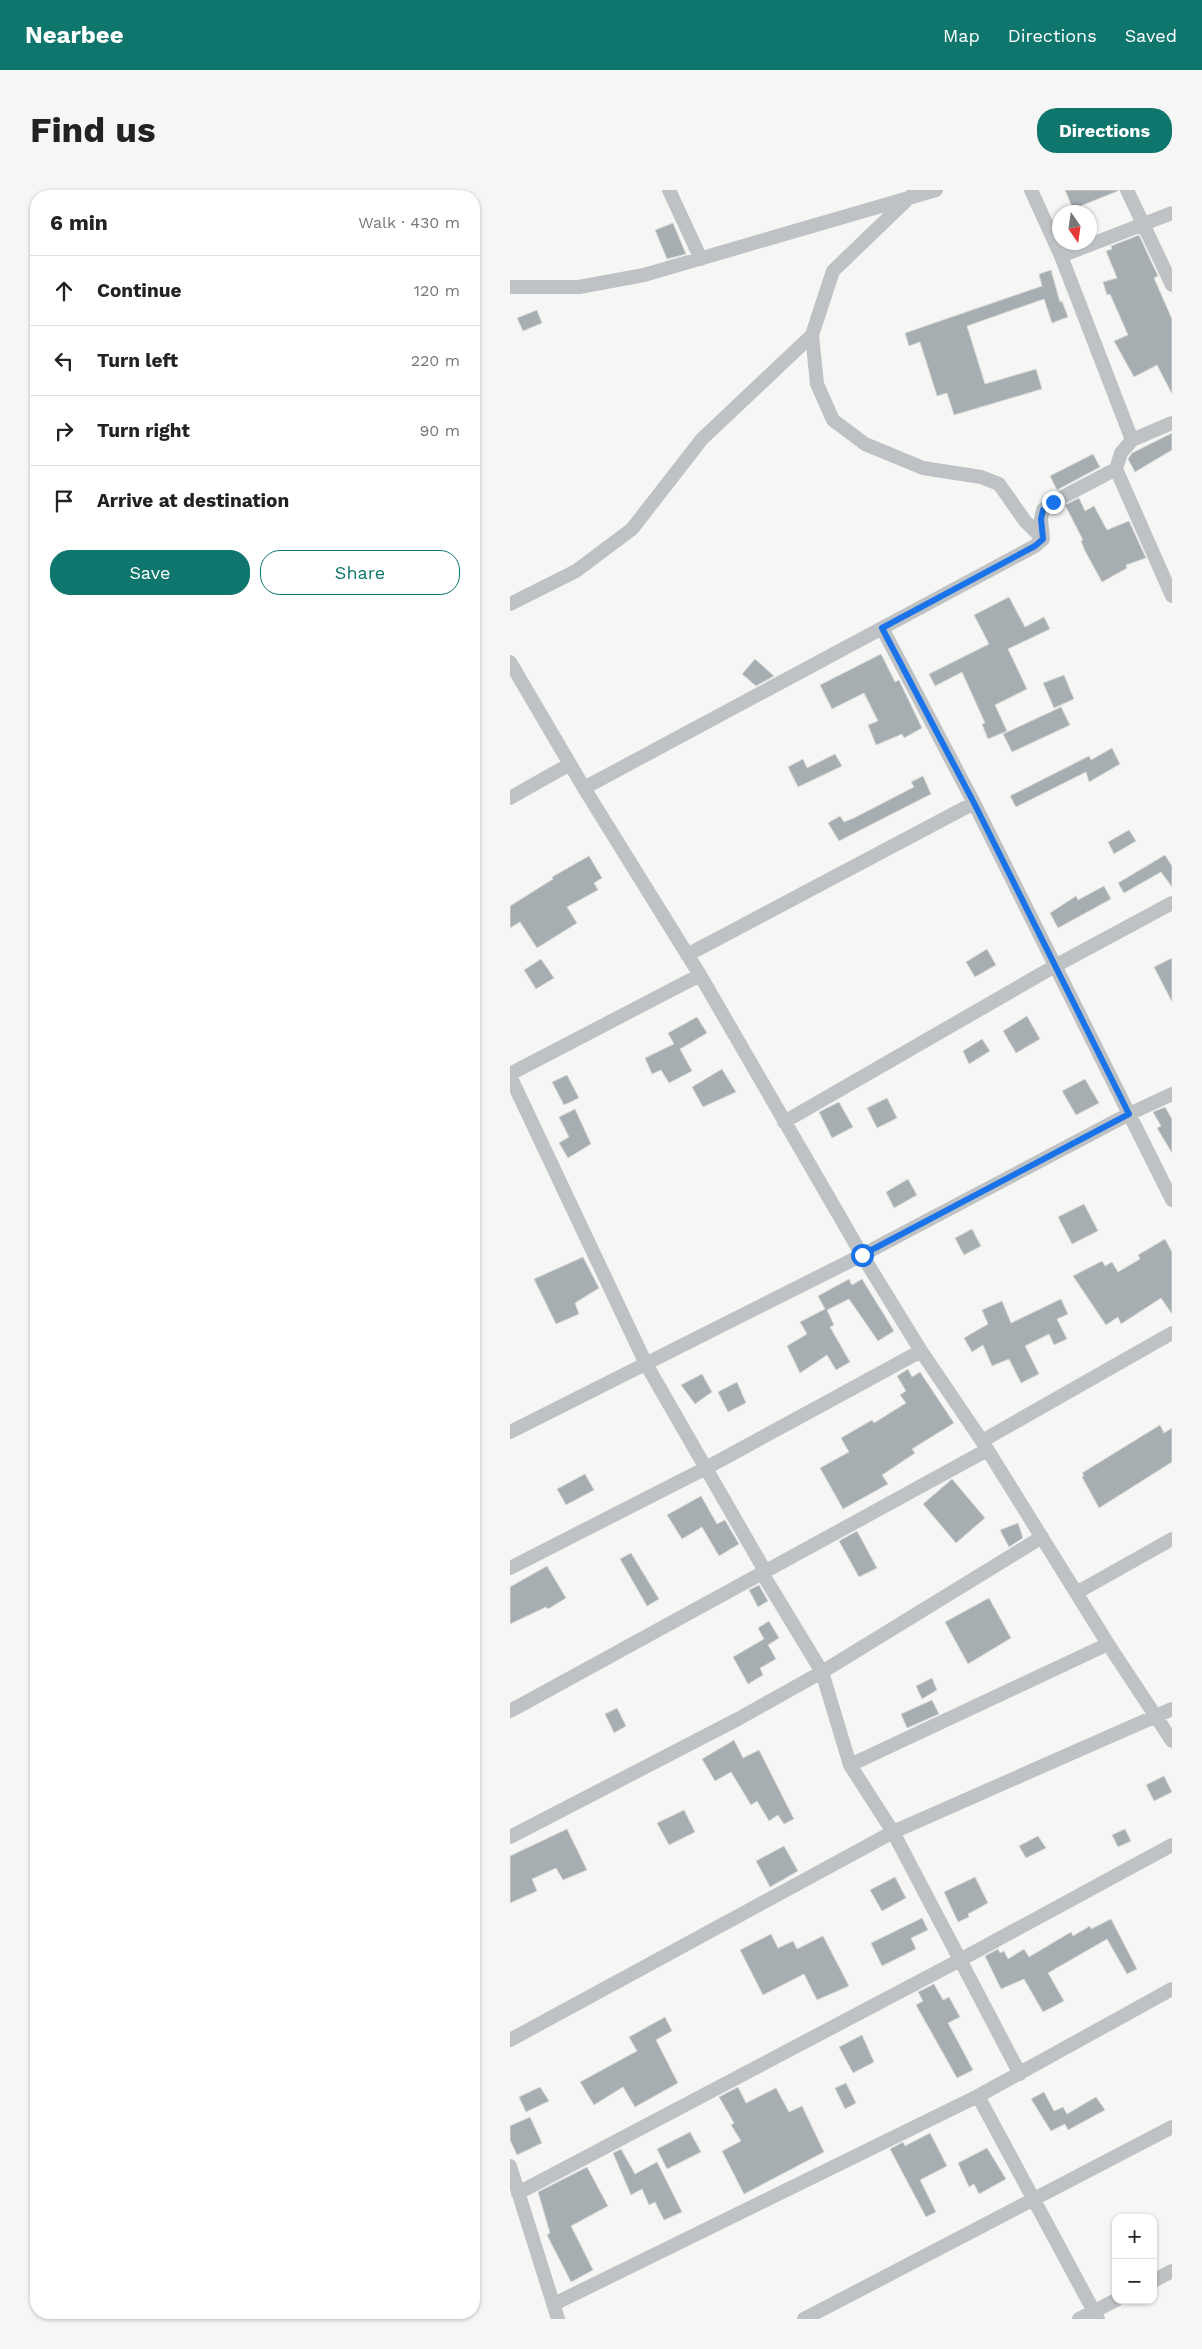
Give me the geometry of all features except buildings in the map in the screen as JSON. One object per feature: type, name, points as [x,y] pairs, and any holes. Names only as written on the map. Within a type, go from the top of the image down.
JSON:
[{"type":"street","points":[[668,190],[701,259]]},
{"type":"street","points":[[510,287],[579,287],[644,275],[912,195],[936,190]]},
{"type":"street","points":[[1031,190],[1061,256],[1132,440]]},
{"type":"street","points":[[1127,190],[1141,224],[1172,285]]},
{"type":"street","points":[[912,195],[833,271],[812,335],[817,384],[833,420],[865,444],[923,468],[981,477],[999,484],[1025,521],[1043,539]]},
{"type":"street","points":[[1061,256],[1172,212]]},
{"type":"street","points":[[510,604],[576,571],[632,528],[702,439],[812,335]]},
{"type":"street","points":[[1172,423],[1132,440],[1121,453],[1116,469],[1172,596]]},
{"type":"street","points":[[1043,539],[1041,519],[1043,510],[1053,502],[1116,469]]},
{"type":"street","points":[[584,788],[1035,546],[1043,539]]},
{"type":"street","points":[[882,628],[974,803],[1172,1200]]},
{"type":"street","points":[[510,662],[584,788],[700,975],[862,1255],[1155,1718],[1172,1741]]},
{"type":"street","points":[[510,798],[570,764]]},
{"type":"street","points":[[687,955],[974,803]]},
{"type":"street","points":[[784,1122],[1055,966],[1172,903]]},
{"type":"street","points":[[700,975],[510,1075],[646,1364],[822,1672],[850,1765],[893,1832],[1020,2074]]},
{"type":"street","points":[[510,1432],[862,1255],[1129,1114],[1172,1094]]},
{"type":"street","points":[[510,1711],[764,1572],[984,1446],[1172,1333]]},
{"type":"street","points":[[510,1568],[706,1468],[921,1351]]},
{"type":"street","points":[[510,1837],[738,1720],[822,1672],[1042,1537]]},
{"type":"street","points":[[1076,1593],[1172,1538]]},
{"type":"street","points":[[850,1765],[1108,1644]]},
{"type":"street","points":[[510,2040],[893,1832],[1172,1709]]},
{"type":"street","points":[[518,2193],[960,1960],[1172,1845]]},
{"type":"street","points":[[554,2304],[978,2096],[1172,1988]]},
{"type":"street","points":[[978,2096],[1096,2315]]},
{"type":"street","points":[[804,2319],[1172,2127]]},
{"type":"street","points":[[510,2166],[558,2319]]},
{"type":"street","points":[[1157,2279],[1172,2271]]},
{"type":"street","points":[[1079,2319],[1096,2315],[1112,2303]]},
{"type":"route","points":[[862,1255],[1129,1114],[974,803],[882,628],[1035,546],[1043,539],[1041,519],[1043,510],[1053,502]]}]
